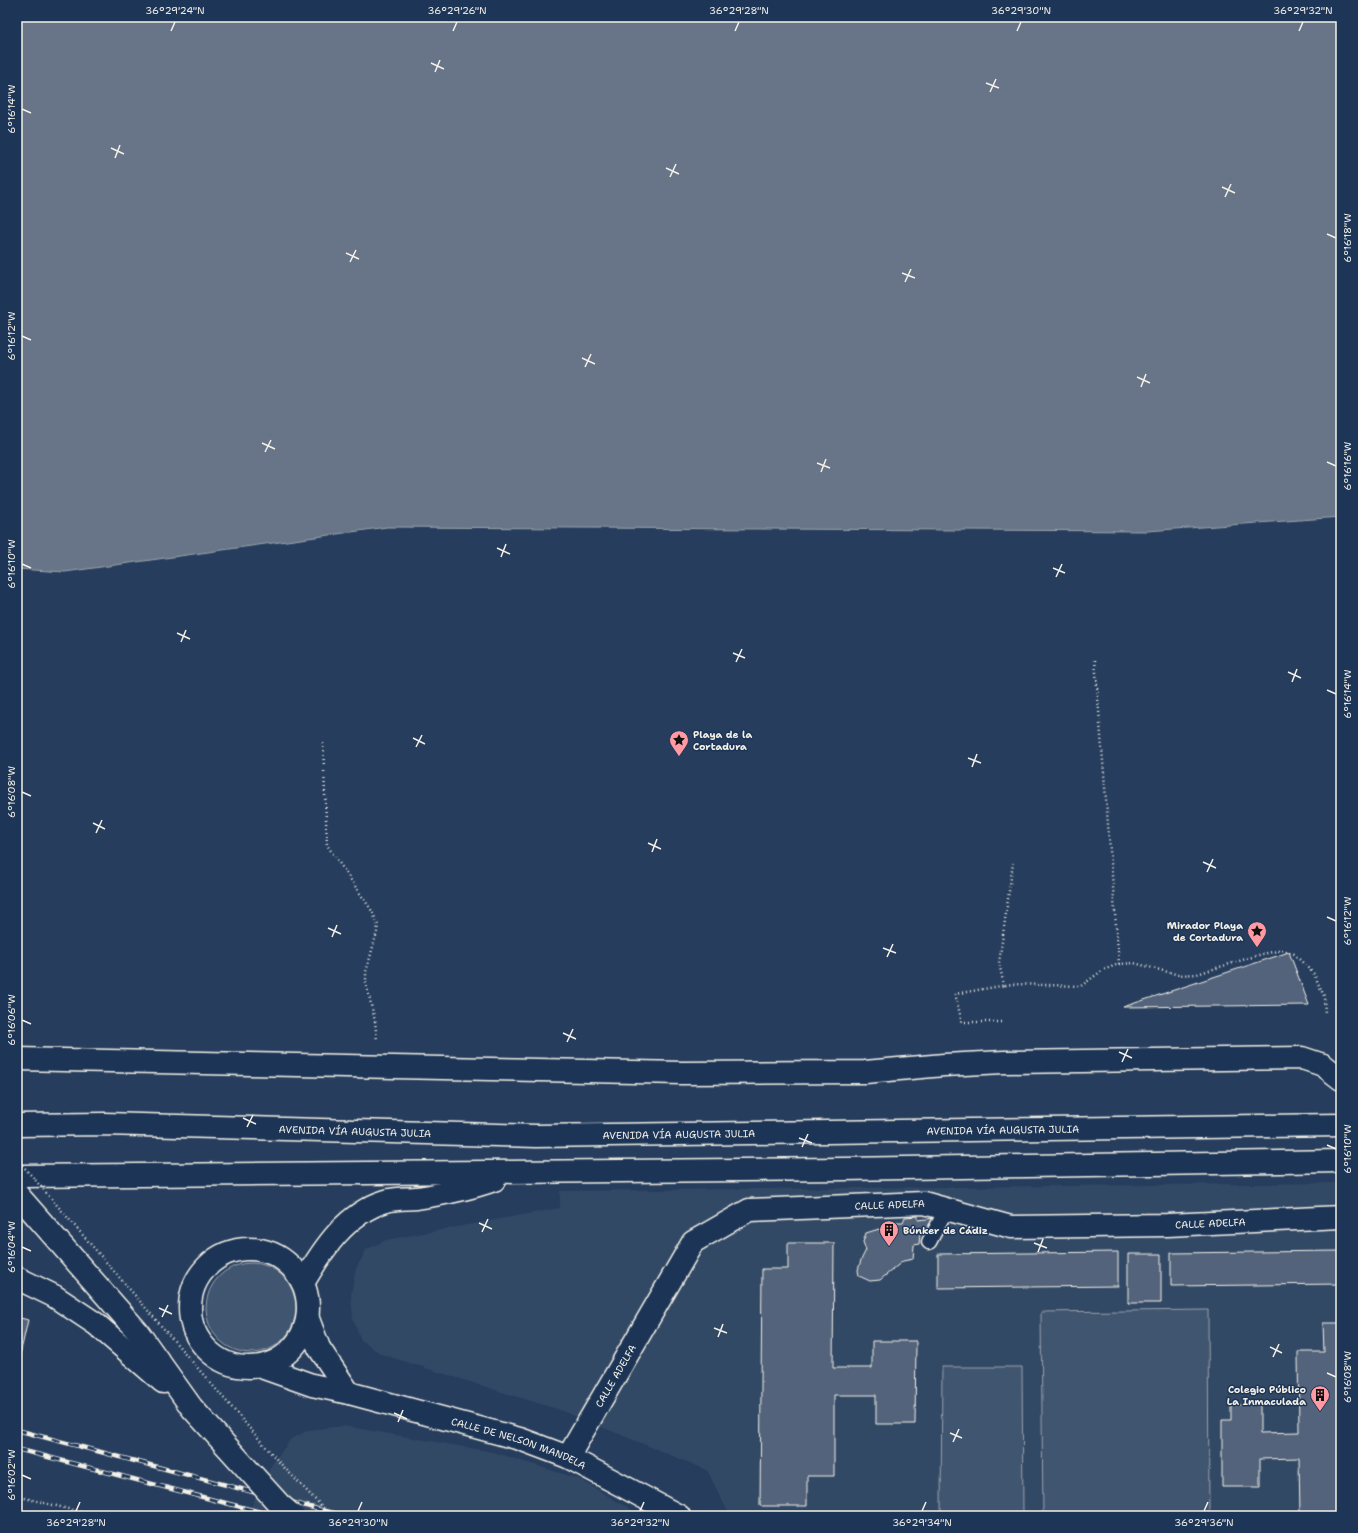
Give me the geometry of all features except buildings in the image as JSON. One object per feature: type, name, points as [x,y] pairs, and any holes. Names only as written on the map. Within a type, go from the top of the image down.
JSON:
[{"type":"main road","points":[[17,1059],[374,1068],[682,1073],[857,1072],[1004,1062],[1302,1058],[1323,1065],[1341,1078]]},
{"type":"main road","name":"AVENIDA VÍA AUGUSTA JULIA","points":[[17,1125],[104,1124],[536,1136],[1341,1125]]},
{"type":"main road","points":[[17,1176],[512,1173],[1341,1161]]},
{"type":"main road","points":[[303,1283],[318,1256],[342,1228],[361,1212],[387,1201],[417,1198],[473,1188],[512,1173]]},
{"type":"main road","points":[[17,1194],[137,1330],[192,1408]]},
{"type":"main road","name":"CALLE ADELFA","points":[[568,1457],[693,1242],[749,1210],[924,1202],[1011,1227],[1167,1225],[1341,1217]]},
{"type":"main road","points":[[256,1249],[275,1255],[292,1267],[303,1283],[308,1301],[308,1319],[302,1336],[291,1350],[277,1361],[261,1367],[240,1367],[221,1360],[205,1348],[194,1331],[190,1311],[192,1290],[202,1272],[217,1259],[236,1251],[256,1249]]},
{"type":"main road","points":[[17,1278],[54,1296],[96,1324],[192,1408],[279,1504],[293,1516]]},
{"type":"main road","points":[[308,1319],[319,1348],[349,1392]]},
{"type":"main road","name":"CALLE DE NELSON MANDELA","points":[[261,1367],[312,1385],[349,1392],[520,1439],[568,1457],[679,1516]]},
{"type":"lane","points":[[929,1242],[947,1208]]},
{"type":"path","points":[[1095,660],[1119,964]]},
{"type":"path","points":[[323,743],[327,845],[372,911],[378,925],[378,932],[366,972],[366,983],[376,1021],[378,1048],[374,1068]]},
{"type":"path","points":[[1004,986],[999,963],[1013,863]]},
{"type":"path","points":[[1002,1022],[962,1022],[955,994],[1012,984],[1081,986],[1103,970],[1119,964],[1134,963],[1179,975],[1197,974],[1277,950],[1289,951],[1299,958],[1314,974],[1324,996],[1325,1014]]},
{"type":"path","points":[[17,1159],[278,1461],[331,1516]]},
{"type":"path","points":[[17,1496],[96,1516]]},
{"type":"shaded area","points":[[17,17],[1341,17],[1341,517],[1147,531],[387,527],[65,572],[17,569]]},
{"type":"shaded area","points":[[1341,1183],[1341,1516],[730,1516],[707,1470],[560,1410],[381,1354],[361,1340],[353,1319],[351,1294],[356,1269],[366,1250],[386,1240],[560,1208],[560,1191]]},
{"type":"shaded area","points":[[242,1263],[260,1263],[276,1270],[289,1283],[296,1299],[296,1317],[289,1333],[276,1346],[260,1353],[242,1353],[226,1346],[213,1333],[206,1317],[206,1299],[213,1283],[226,1270]]},
{"type":"shaded area","points":[[1208,1310],[1209,1516],[1043,1516],[1041,1312]]},
{"type":"shaded area","points":[[942,1367],[1022,1367],[1023,1516],[941,1516]]},
{"type":"shaded area","points":[[344,1426],[493,1452],[579,1479],[642,1516],[248,1516],[272,1464],[291,1439],[309,1430]]},
{"type":"railway","points":[[17,1430],[344,1516]]},
{"type":"railway","points":[[17,1449],[276,1516]]},
{"type":"place","name":"Playa de la Cortadura","points":[[679,757]]},
{"type":"place","name":"Mirador Playa de Cortadura","points":[[1257,948]]},
{"type":"place","name":"Búnker de Cádiz","points":[[889,1247]]},
{"type":"place","name":"Colegio Público La Inmaculada","points":[[1320,1412]]}]
